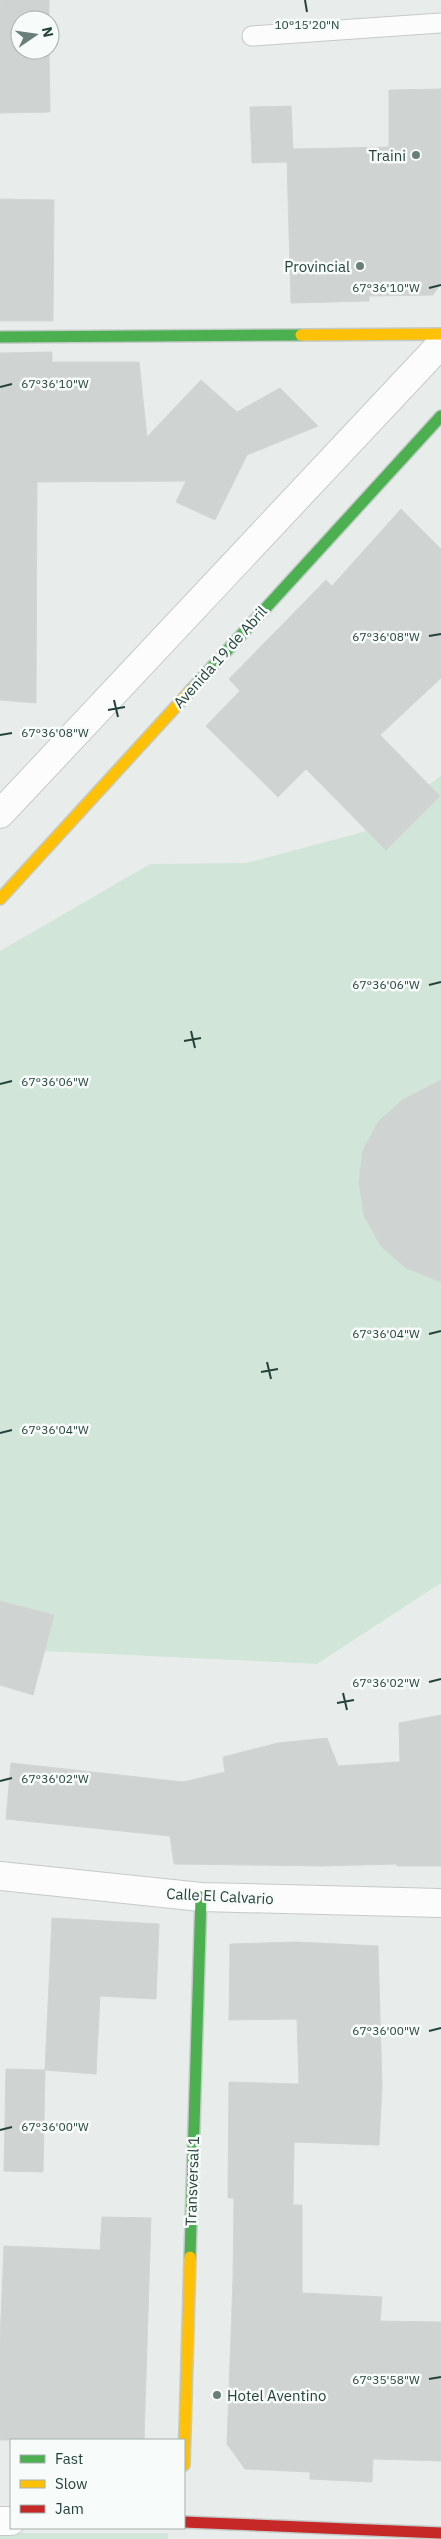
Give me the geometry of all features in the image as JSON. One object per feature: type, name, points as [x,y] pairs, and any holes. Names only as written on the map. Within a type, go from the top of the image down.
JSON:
[{"type":"street","points":[[0,337],[441,334]]},
{"type":"street","points":[[0,814],[441,344]]},
{"type":"street","name":"Avenida 19 de Abril","points":[[0,899],[441,416]]},
{"type":"street","name":"Calle El Calvario","points":[[0,1876],[201,1897],[441,1903]]},
{"type":"street","name":"Transversal 1","points":[[185,2439],[201,1897]]},
{"type":"street","points":[[185,2522],[441,2534]]},
{"type":"lane","points":[[252,36],[441,23]]},
{"type":"green space","points":[[441,776],[441,1583],[317,1664],[0,1649],[0,951],[150,864],[246,863],[363,832]]},
{"type":"green space","points":[[0,2533],[168,2533],[168,2539],[0,2539]]},
{"type":"building","points":[[0,0],[49,0],[49,10],[10,10],[10,60],[49,60],[50,112],[0,113]]},
{"type":"building","points":[[441,89],[441,283],[433,295],[369,296],[369,301],[291,303],[287,162],[252,163],[250,107],[291,106],[293,149],[389,147],[389,90]]},
{"type":"building","points":[[0,199],[54,200],[53,321],[0,321]]},
{"type":"building","points":[[52,352],[52,362],[139,362],[147,437],[201,380],[237,412],[280,388],[318,426],[247,455],[215,520],[176,502],[186,481],[37,482],[36,703],[0,700],[0,353]]},
{"type":"building","points":[[401,509],[441,549],[441,678],[380,735],[440,796],[386,850],[306,769],[278,797],[206,726],[240,691],[229,679],[326,580],[332,586]]},
{"type":"building","points":[[441,1080],[441,1282],[406,1268],[381,1246],[364,1216],[359,1182],[363,1150],[378,1122],[402,1100]]},
{"type":"building","points":[[0,1601],[54,1615],[33,1695],[0,1685]]},
{"type":"building","points":[[441,1715],[441,1866],[397,1866],[397,1864],[321,1866],[174,1864],[170,1836],[6,1819],[11,1763],[183,1782],[225,1772],[223,1757],[278,1743],[327,1738],[338,1766],[400,1762],[399,1723]]},
{"type":"building","points":[[52,1918],[159,1924],[156,1999],[100,1996],[96,2074],[45,2070]]},
{"type":"building","points":[[296,1942],[378,1946],[382,2085],[379,2145],[294,2142],[293,2205],[302,2205],[302,2293],[382,2297],[380,2321],[441,2322],[441,2461],[373,2459],[372,2482],[310,2479],[310,2472],[245,2469],[227,2444],[234,2198],[228,2198],[229,2082],[299,2084],[297,2019],[229,2020],[230,1944]]},
{"type":"building","points":[[6,2069],[45,2070],[43,2172],[4,2171]]},
{"type":"building","points":[[102,2217],[151,2218],[144,2439],[0,2440],[0,2342],[4,2246],[100,2250]]},
{"type":"traffic: fast","points":[[0,337],[301,335]]},
{"type":"traffic: fast","points":[[191,690],[441,416]]},
{"type":"traffic: fast","points":[[190,2257],[201,1897]]},
{"type":"traffic: slow","points":[[301,335],[441,334]]},
{"type":"traffic: slow","points":[[0,899],[191,690]]},
{"type":"traffic: slow","points":[[185,2439],[190,2257]]},
{"type":"traffic: jam","points":[[185,2522],[441,2533]]},
{"type":"place","name":"Traini","points":[[416,155]]},
{"type":"place","name":"Provincial","points":[[360,266]]},
{"type":"place","name":"Hotel Aventino","points":[[217,2395]]}]
